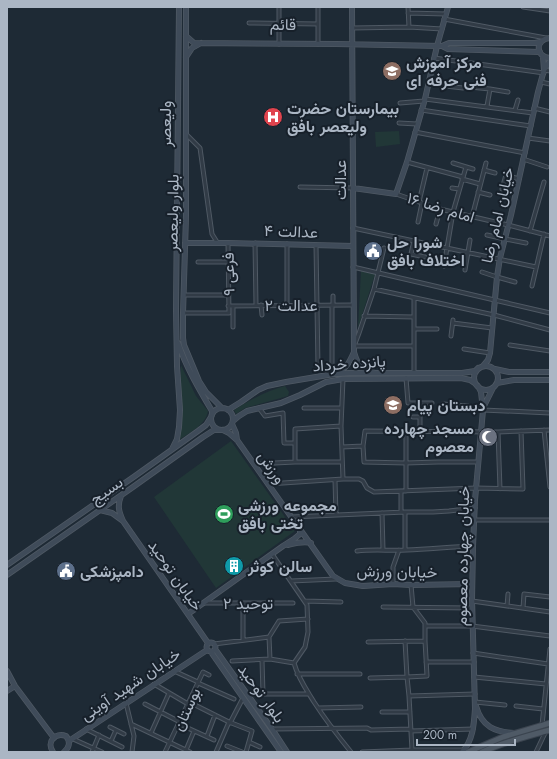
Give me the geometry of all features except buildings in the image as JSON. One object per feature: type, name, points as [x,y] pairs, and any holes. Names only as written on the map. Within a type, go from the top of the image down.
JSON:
[{"type":"main road","points":[[465,751],[515,733],[550,723]]},
{"type":"main road","points":[[485,751],[517,739],[548,731]]},
{"type":"street","name":"ولیعصر","points":[[172,449],[177,439],[180,410],[176,337],[179,7]]},
{"type":"street","name":"بلوار ولیعصر","points":[[186,7],[186,216],[183,312],[184,345],[199,382],[206,392],[222,408]]},
{"type":"street","points":[[279,7],[279,44]]},
{"type":"street","points":[[318,7],[318,44]]},
{"type":"street","name":"عدالت","points":[[352,7],[354,352]]},
{"type":"street","points":[[408,7],[409,27]]},
{"type":"street","points":[[300,187],[353,188],[396,194],[407,162],[448,7]]},
{"type":"street","points":[[523,7],[550,10]]},
{"type":"street","points":[[408,13],[445,16],[495,28],[548,38]]},
{"type":"street","name":"قائم","points":[[249,23],[318,24]]},
{"type":"street","points":[[352,28],[409,27],[442,29]]},
{"type":"street","points":[[186,36],[194,43],[442,46],[449,43],[540,42],[548,38],[550,32]]},
{"type":"street","points":[[540,42],[539,47],[544,72]]},
{"type":"street","points":[[186,57],[192,48],[202,43]]},
{"type":"street","points":[[529,43],[529,51]]},
{"type":"street","points":[[442,46],[448,49],[529,51],[541,54],[550,59],[544,72]]},
{"type":"street","points":[[434,58],[544,72],[550,71]]},
{"type":"street","name":"خیابان امام رضا","points":[[481,367],[488,360],[490,353],[496,277],[530,126],[544,72]]},
{"type":"street","points":[[541,82],[550,84]]},
{"type":"street","points":[[428,84],[463,88]]},
{"type":"street","points":[[470,87],[508,92]]},
{"type":"street","points":[[487,106],[490,90]]},
{"type":"street","points":[[400,103],[424,100],[515,110],[550,112]]},
{"type":"street","points":[[515,110],[518,100]]},
{"type":"street","points":[[421,110],[530,126]]},
{"type":"street","points":[[399,123],[417,124]]},
{"type":"street","points":[[415,132],[524,153]]},
{"type":"street","points":[[186,133],[200,148],[212,234],[217,242]]},
{"type":"street","points":[[528,138],[550,141]]},
{"type":"street","points":[[523,160],[547,167]]},
{"type":"street","points":[[407,162],[480,184]]},
{"type":"street","points":[[453,163],[472,169]]},
{"type":"street","points":[[472,217],[486,163]]},
{"type":"street","points":[[444,266],[453,212],[466,167]]},
{"type":"street","points":[[418,222],[427,168]]},
{"type":"street","points":[[484,170],[495,173]]},
{"type":"street","points":[[502,189],[506,176],[518,179]]},
{"type":"street","points":[[530,231],[544,182]]},
{"type":"street","points":[[452,188],[459,189]]},
{"type":"street","points":[[478,192],[490,195]]},
{"type":"street","name":"امام رضا ۱۶","points":[[396,194],[440,209],[550,236]]},
{"type":"street","points":[[436,224],[440,209]]},
{"type":"street","points":[[353,228],[500,258],[536,267]]},
{"type":"street","points":[[532,286],[544,234]]},
{"type":"street","points":[[487,235],[526,243]]},
{"type":"street","points":[[410,258],[414,240]]},
{"type":"street","points":[[465,270],[470,240]]},
{"type":"street","name":"عدالت ۴","points":[[185,243],[228,242],[353,246]]},
{"type":"street","name":"فرعی ۹","points":[[228,242],[228,306]]},
{"type":"street","points":[[255,243],[256,305]]},
{"type":"street","points":[[287,244],[287,305]]},
{"type":"street","points":[[316,245],[318,367]]},
{"type":"street","points":[[384,248],[374,289],[354,346],[414,346]]},
{"type":"street","points":[[411,254],[425,257]]},
{"type":"street","points":[[433,259],[444,261]]},
{"type":"street","points":[[198,262],[228,262]]},
{"type":"street","points":[[353,267],[550,313]]},
{"type":"street","points":[[482,272],[516,282]]},
{"type":"street","points":[[374,289],[494,315],[550,330]]},
{"type":"street","points":[[184,295],[228,295]]},
{"type":"street","points":[[328,375],[332,365],[333,296]]},
{"type":"street","points":[[414,298],[414,373]]},
{"type":"street","points":[[261,305],[262,315]]},
{"type":"street","name":"عدالت ۲","points":[[228,306],[354,305]]},
{"type":"street","points":[[183,312],[229,312],[228,306]]},
{"type":"street","points":[[232,306],[233,327]]},
{"type":"street","points":[[364,316],[414,317]]},
{"type":"street","points":[[451,336],[453,321],[492,328]]},
{"type":"street","points":[[414,329],[437,329]]},
{"type":"street","name":"ولیعصر","points":[[176,337],[183,357],[212,411],[211,416]]},
{"type":"street","points":[[510,345],[550,351]]},
{"type":"street","points":[[464,349],[490,353],[494,369],[498,375],[498,380],[483,410]]},
{"type":"street","points":[[328,375],[340,372],[346,367],[354,352]]},
{"type":"street","points":[[354,352],[359,365],[366,370],[375,373]]},
{"type":"street","points":[[483,410],[481,392],[474,380],[476,372],[481,367],[487,366],[509,372],[550,372]]},
{"type":"street","name":"پانزده خرداد","points":[[228,410],[258,390],[267,386],[286,382],[349,373],[462,373],[475,371],[481,367]]},
{"type":"street","points":[[509,372],[506,376],[511,380]]},
{"type":"street","points":[[406,378],[408,403],[432,403]]},
{"type":"street","points":[[343,379],[341,408],[343,479]]},
{"type":"street","name":"پانزده خرداد","points":[[232,423],[247,411],[270,406],[291,399],[326,382],[343,379],[466,379],[477,385]]},
{"type":"street","points":[[477,385],[484,390],[487,390],[495,385],[511,380],[550,380]]},
{"type":"street","points":[[443,404],[467,406],[483,410],[550,413]]},
{"type":"street","points":[[222,408],[228,410],[232,415],[232,423],[228,428],[222,430],[217,429],[211,422],[211,416],[216,410],[222,408]]},
{"type":"street","points":[[259,408],[265,416],[283,413],[284,443],[294,443]]},
{"type":"street","points":[[304,408],[341,408]]},
{"type":"street","name":"خیابان چهارده معصوم","points":[[476,702],[472,626],[472,584],[476,488],[483,410]]},
{"type":"street","name":"بسیج","points":[[7,565],[206,425],[211,416]]},
{"type":"street","points":[[413,417],[420,417],[420,431]]},
{"type":"street","name":"ورزش","points":[[232,423],[237,440]]},
{"type":"street","points":[[295,462],[295,429],[341,426]]},
{"type":"street","name":"بسیج","points":[[7,575],[209,433],[214,430],[222,430]]},
{"type":"street","name":"ورزش","points":[[222,430],[229,433],[237,440],[300,528]]},
{"type":"street","points":[[544,430],[548,455],[550,486]]},
{"type":"street","points":[[478,462],[364,462],[363,446],[365,431],[498,432],[550,430]]},
{"type":"street","points":[[406,431],[406,491]]},
{"type":"street","points":[[268,484],[359,479],[363,481],[367,488],[374,492],[476,488],[523,489],[521,431]]},
{"type":"street","points":[[498,432],[500,489]]},
{"type":"street","points":[[342,447],[363,446]]},
{"type":"street","points":[[254,464],[342,462]]},
{"type":"street","points":[[151,465],[150,468],[155,471]]},
{"type":"street","points":[[135,476],[140,479],[140,482]]},
{"type":"street","points":[[335,480],[336,515]]},
{"type":"street","points":[[401,491],[405,550]]},
{"type":"street","points":[[121,495],[118,502],[118,509],[123,521]]},
{"type":"street","points":[[292,517],[403,512],[441,512],[475,508]]},
{"type":"street","points":[[100,510],[112,513],[123,521]]},
{"type":"street","points":[[382,513],[383,550]]},
{"type":"street","points":[[474,520],[550,520]]},
{"type":"street","name":"خیابان توحید","points":[[123,521],[208,643]]},
{"type":"street","points":[[188,614],[294,539],[300,534],[300,528]]},
{"type":"street","name":"خیابان ورزش","points":[[300,528],[334,576],[344,583],[363,586],[393,584],[472,584]]},
{"type":"street","points":[[283,546],[305,542],[311,543]]},
{"type":"street","points":[[357,551],[371,549],[405,550],[473,546]]},
{"type":"street","points":[[393,584],[393,567],[400,550]]},
{"type":"street","points":[[272,554],[307,605],[308,632],[304,647],[294,663],[297,674],[332,729],[351,752]]},
{"type":"street","points":[[291,581],[338,578]]},
{"type":"street","points":[[370,678],[427,676],[425,622],[412,607],[411,585]]},
{"type":"street","points":[[507,606],[508,594]]},
{"type":"street","points":[[523,608],[524,594],[550,597]]},
{"type":"street","points":[[305,601],[341,602]]},
{"type":"street","points":[[472,601],[550,612]]},
{"type":"street","name":"توحید ۲","points":[[204,603],[293,603]]},
{"type":"street","points":[[243,604],[243,640]]},
{"type":"street","points":[[383,607],[472,608]]},
{"type":"street","points":[[270,659],[270,637],[279,621],[308,619]]},
{"type":"street","points":[[425,626],[472,626],[550,636]]},
{"type":"street","points":[[214,644],[215,646],[211,650],[206,645],[211,642],[214,644],[270,637]]},
{"type":"street","points":[[405,641],[412,750]]},
{"type":"street","points":[[368,642],[425,641]]},
{"type":"street","points":[[542,725],[550,649]]},
{"type":"street","name":"بلوار توحید","points":[[211,650],[247,694],[287,752]]},
{"type":"street","name":"خیابان شهید آوینی","points":[[71,740],[174,670],[211,650]]},
{"type":"street","points":[[473,653],[548,664]]},
{"type":"street","name":"بلوار توحید","points":[[218,658],[243,698],[281,752]]},
{"type":"street","points":[[232,661],[270,659],[294,663]]},
{"type":"street","points":[[262,660],[263,694]]},
{"type":"street","points":[[426,662],[474,662]]},
{"type":"street","points":[[174,670],[234,699]]},
{"type":"street","points":[[7,671],[15,686],[54,738]]},
{"type":"street","name":"بوستان","points":[[165,752],[203,672],[209,675]]},
{"type":"street","points":[[297,674],[360,674]]},
{"type":"street","points":[[474,678],[550,687]]},
{"type":"street","points":[[154,684],[229,723],[252,731],[246,752]]},
{"type":"street","points":[[7,691],[15,686]]},
{"type":"street","points":[[151,733],[169,693]]},
{"type":"street","points":[[247,694],[309,694]]},
{"type":"street","points":[[409,696],[475,694]]},
{"type":"street","points":[[216,752],[229,723],[243,698]]},
{"type":"street","points":[[476,702],[505,705]]},
{"type":"street","points":[[362,752],[412,750],[465,751],[473,729],[476,702]]},
{"type":"street","points":[[476,702],[480,715],[492,728],[501,732],[515,733]]},
{"type":"street","points":[[126,703],[134,736],[133,752]]},
{"type":"street","points":[[145,704],[186,727],[214,740]]},
{"type":"street","points":[[516,706],[544,709]]},
{"type":"street","points":[[318,708],[361,707]]},
{"type":"street","points":[[382,712],[410,712]]},
{"type":"street","points":[[207,736],[215,716]]},
{"type":"street","points":[[131,724],[190,752]]},
{"type":"street","points":[[110,727],[124,734]]},
{"type":"street","points":[[86,729],[122,747]]},
{"type":"street","points":[[272,729],[473,729]]},
{"type":"street","points":[[110,741],[116,730]]},
{"type":"street","points":[[186,750],[194,731]]},
{"type":"street","points":[[536,752],[548,731]]},
{"type":"street","points":[[53,752],[50,746],[52,740],[60,735],[63,735],[92,750],[102,752]]},
{"type":"street","points":[[92,750],[99,735]]},
{"type":"street","points":[[66,751],[71,740]]},
{"type":"street","points":[[249,742],[260,747]]},
{"type":"street","points":[[227,746],[242,752]]},
{"type":"green space","points":[[399,131],[400,144],[376,147],[375,132]]},
{"type":"green space","points":[[361,271],[375,274],[358,328]]},
{"type":"green space","points":[[181,365],[196,396],[208,411],[207,416],[201,424],[179,440]]},
{"type":"green space","points":[[285,386],[289,392],[288,396],[245,408],[236,414],[234,410],[246,403],[265,393]]},
{"type":"green space","name":"مجموعه ورزشی تختی بافق","points":[[231,441],[295,531],[216,588],[154,497]]},
{"type":"place","name":"مرکز آموزش فنی حرفه ای","points":[[392,71]]},
{"type":"place","name":"بیمارستان حضرت ولیعصر بافق","points":[[273,117]]},
{"type":"place","name":"شورا حل اختلاف بافق","points":[[373,251]]},
{"type":"place","name":"دبستان پیام","points":[[393,405]]},
{"type":"place","name":"مسجد چهارده معصوم","points":[[488,437]]},
{"type":"place","name":"مجموعه ورزشی تختی بافق","points":[[224,514]]},
{"type":"place","name":"سالن کوثر","points":[[234,566]]},
{"type":"place","name":"دامپزشکی","points":[[66,571]]}]
